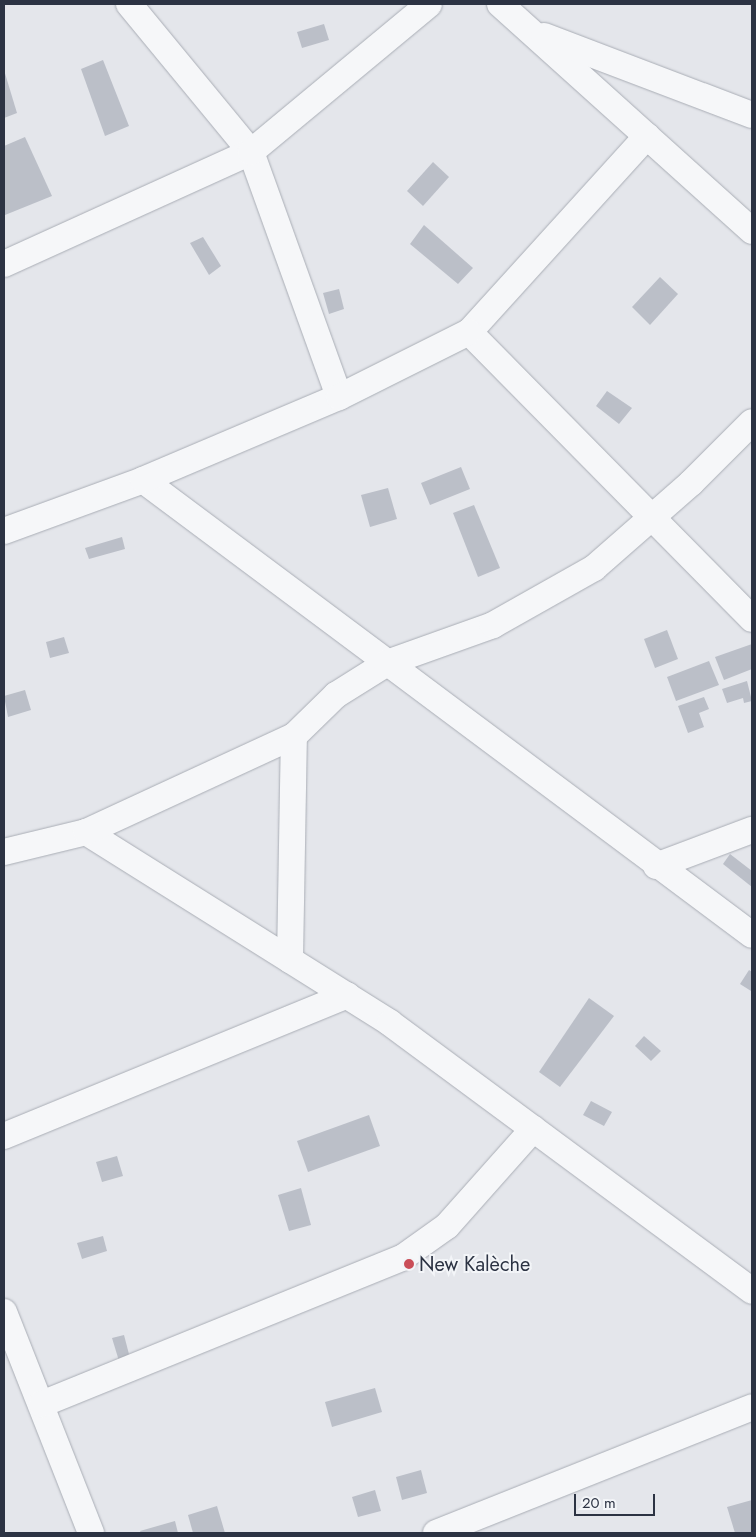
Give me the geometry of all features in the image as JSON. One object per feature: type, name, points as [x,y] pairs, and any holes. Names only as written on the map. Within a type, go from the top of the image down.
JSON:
[{"type":"street","points":[[129,4],[250,152],[339,397]]},
{"type":"street","points":[[4,264],[250,152],[429,4]]},
{"type":"street","points":[[500,4],[752,231]]},
{"type":"street","points":[[529,30],[752,115]]},
{"type":"street","points":[[4,530],[143,480],[339,397],[469,332],[647,136]]},
{"type":"street","points":[[469,332],[752,619]]},
{"type":"street","points":[[4,852],[86,832],[294,736],[336,695],[387,663],[493,624],[594,568],[652,518],[752,422]]},
{"type":"street","points":[[143,480],[656,866],[752,935]]},
{"type":"street","points":[[290,960],[294,736]]},
{"type":"street","points":[[656,866],[752,830]]},
{"type":"street","points":[[86,832],[390,1023],[752,1291]]},
{"type":"street","points":[[4,1136],[347,995]]},
{"type":"street","points":[[42,1404],[402,1258],[447,1226],[533,1129]]},
{"type":"street","points":[[4,1312],[42,1404],[91,1533]]},
{"type":"street","points":[[436,1533],[752,1407]]},
{"type":"building","points":[[324,24],[329,40],[302,48],[297,32]]},
{"type":"building","points":[[103,60],[129,126],[105,136],[81,69]]},
{"type":"building","points":[[4,70],[17,113],[4,118]]},
{"type":"building","points":[[25,137],[52,196],[5,215],[4,146]]},
{"type":"building","points":[[433,162],[449,177],[423,206],[407,191]]},
{"type":"building","points":[[424,225],[473,268],[458,284],[410,244]]},
{"type":"building","points":[[203,237],[221,266],[209,275],[190,243]]},
{"type":"building","points":[[660,277],[678,294],[650,325],[632,307]]},
{"type":"building","points":[[339,289],[344,309],[329,314],[323,293]]},
{"type":"building","points":[[607,391],[632,408],[619,424],[596,406]]},
{"type":"building","points":[[461,467],[470,489],[430,505],[421,483]]},
{"type":"building","points":[[388,488],[397,519],[370,527],[361,495]]},
{"type":"building","points":[[474,505],[500,568],[478,577],[453,513]]},
{"type":"building","points":[[122,537],[125,549],[89,559],[85,548]]},
{"type":"building","points":[[667,630],[678,659],[655,668],[644,639]]},
{"type":"building","points":[[64,637],[69,653],[50,658],[46,642]]},
{"type":"building","points":[[752,644],[752,669],[724,680],[715,657]]},
{"type":"building","points":[[709,661],[719,685],[676,701],[667,677]]},
{"type":"building","points":[[747,681],[752,701],[744,703],[743,698],[727,703],[722,689]]},
{"type":"building","points":[[25,690],[31,710],[8,717],[4,696]]},
{"type":"building","points":[[704,697],[709,709],[699,713],[704,727],[688,733],[678,706]]},
{"type":"building","points":[[730,854],[752,871],[752,887],[723,864]]},
{"type":"building","points":[[749,970],[752,972],[751,991],[740,984]]},
{"type":"building","points":[[589,998],[614,1016],[560,1087],[539,1072]]},
{"type":"building","points":[[644,1036],[661,1051],[651,1061],[635,1046]]},
{"type":"building","points":[[591,1101],[612,1112],[604,1126],[583,1115]]},
{"type":"building","points":[[369,1115],[380,1146],[308,1172],[297,1141]]},
{"type":"building","points":[[117,1156],[123,1176],[102,1182],[96,1162]]},
{"type":"building","points":[[301,1188],[311,1225],[289,1231],[278,1195]]},
{"type":"building","points":[[103,1236],[107,1251],[82,1259],[77,1243]]},
{"type":"building","points":[[124,1335],[130,1358],[119,1361],[112,1338]]},
{"type":"building","points":[[375,1388],[382,1412],[332,1427],[325,1402]]},
{"type":"building","points":[[421,1470],[427,1493],[402,1500],[396,1477]]},
{"type":"building","points":[[375,1490],[381,1511],[358,1517],[352,1497]]},
{"type":"building","points":[[752,1500],[752,1533],[735,1533],[727,1507]]},
{"type":"building","points":[[217,1506],[225,1533],[193,1533],[188,1515]]},
{"type":"building","points":[[175,1521],[178,1533],[141,1533],[140,1531]]},
{"type":"place","name":"New Kalèche","points":[[409,1264]]}]
